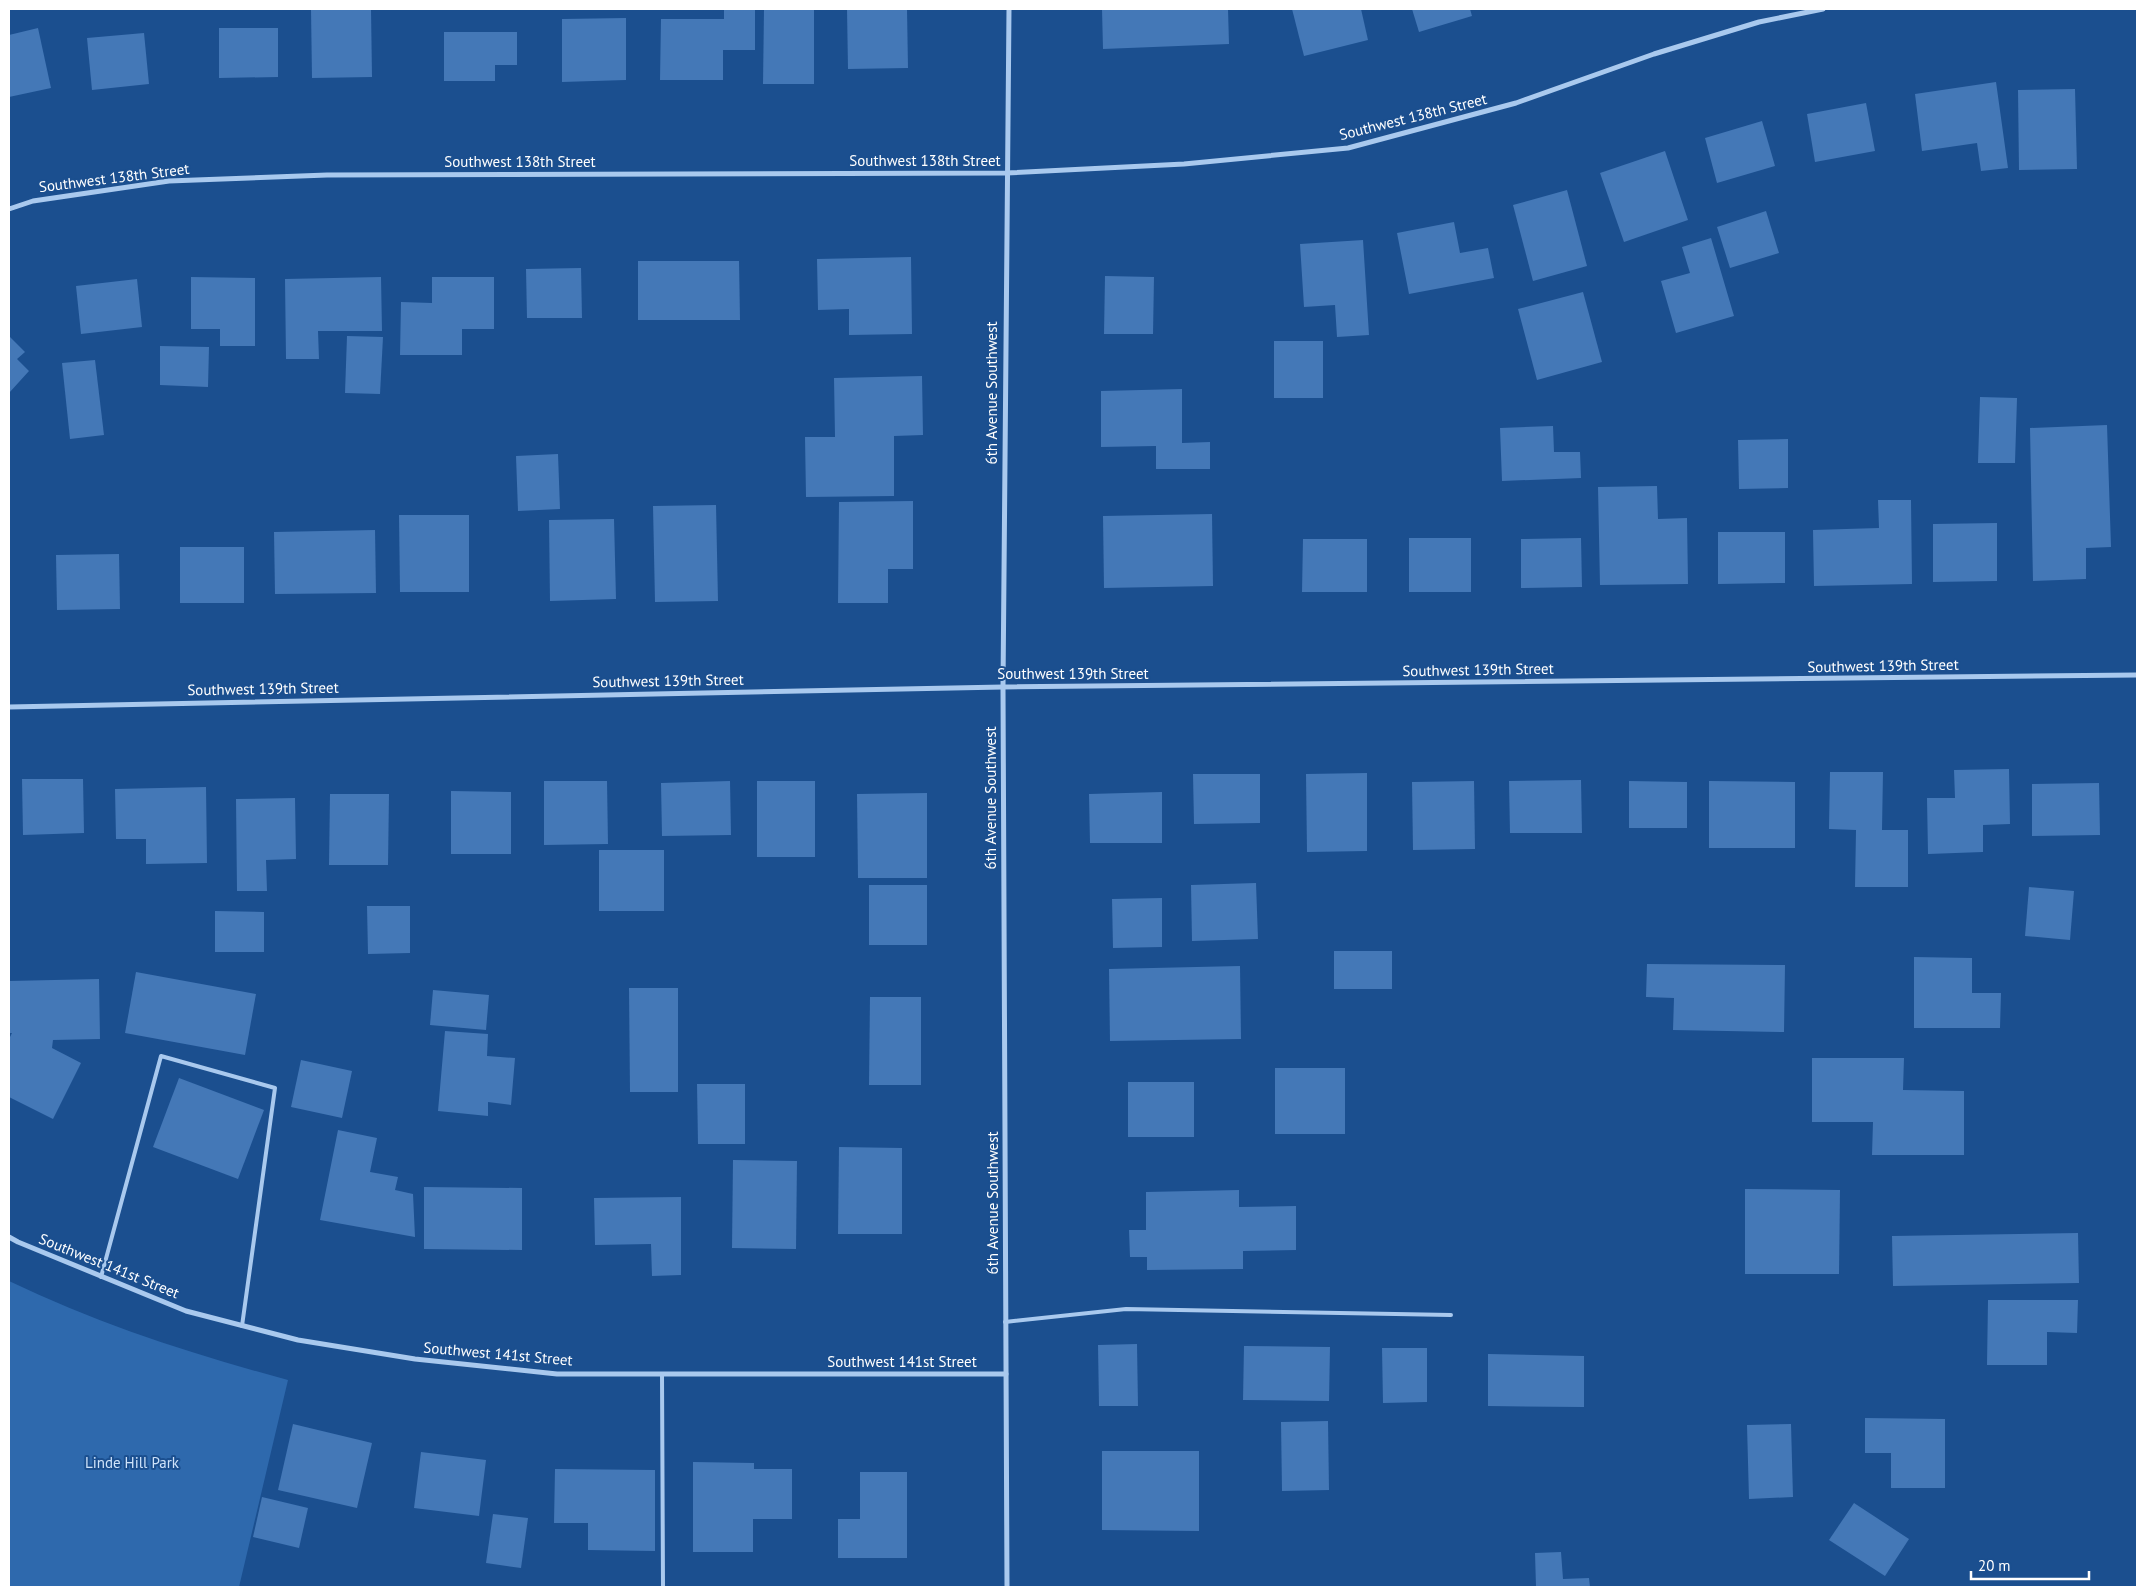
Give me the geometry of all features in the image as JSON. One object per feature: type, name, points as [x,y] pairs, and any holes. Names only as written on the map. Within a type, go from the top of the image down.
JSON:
[{"type":"street","name":"6th Avenue Southwest","points":[[1007,1587],[1003,687],[1006,173],[1009,9]]},
{"type":"street","name":"Southwest 138th Street","points":[[9,209],[32,201],[169,180],[307,175],[1006,173],[1184,164],[1348,148],[1516,103],[1654,54],[1759,22],[1822,9]]},
{"type":"street","name":"Southwest 139th Street","points":[[9,707],[1003,687],[2137,675]]},
{"type":"street","name":"Southwest 141st Street","points":[[9,1237],[186,1311],[298,1340],[415,1359],[557,1374],[1006,1374]]},
{"type":"lane","points":[[101,1277],[161,1056],[275,1088],[242,1326]]},
{"type":"lane","points":[[1006,1322],[1126,1309],[1451,1315]]},
{"type":"lane","points":[[662,1375],[663,1587]]},
{"type":"green space","name":"Linde Hill Park","points":[[9,1281],[77,1311],[146,1337],[216,1360],[288,1380],[239,1587],[9,1587]]},
{"type":"building","points":[[311,9],[371,9],[372,77],[312,78]]},
{"type":"building","points":[[724,9],[755,9],[755,50],[723,50],[723,80],[660,80],[661,19],[724,19]]},
{"type":"building","points":[[764,9],[814,9],[814,84],[763,84]]},
{"type":"building","points":[[847,9],[907,9],[908,68],[848,69]]},
{"type":"building","points":[[1102,9],[1228,9],[1229,44],[1103,49]]},
{"type":"building","points":[[1292,9],[1361,9],[1368,40],[1304,56]]},
{"type":"building","points":[[1412,9],[1470,9],[1472,16],[1419,32]]},
{"type":"building","points":[[626,18],[626,80],[562,82],[562,19]]},
{"type":"building","points":[[38,28],[51,88],[9,97],[9,35]]},
{"type":"building","points":[[219,28],[278,28],[278,77],[219,78]]},
{"type":"building","points":[[444,32],[517,32],[517,65],[495,65],[495,81],[444,81]]},
{"type":"building","points":[[144,33],[149,84],[92,90],[87,38]]},
{"type":"building","points":[[1996,82],[2008,168],[1981,171],[1977,143],[1922,151],[1915,94]]},
{"type":"building","points":[[2075,89],[2077,169],[2019,170],[2018,90]]},
{"type":"building","points":[[1866,103],[1875,151],[1815,162],[1807,114]]},
{"type":"building","points":[[1762,121],[1775,166],[1717,183],[1705,138]]},
{"type":"building","points":[[1665,151],[1688,220],[1624,242],[1600,173]]},
{"type":"building","points":[[1567,190],[1587,266],[1533,281],[1513,205]]},
{"type":"building","points":[[1766,211],[1779,253],[1730,268],[1717,227]]},
{"type":"building","points":[[1454,222],[1460,253],[1488,248],[1494,278],[1409,294],[1397,233]]},
{"type":"building","points":[[1711,238],[1734,316],[1676,333],[1661,281],[1690,273],[1682,247]]},
{"type":"building","points":[[1363,240],[1369,335],[1337,337],[1335,305],[1304,307],[1300,244]]},
{"type":"building","points":[[911,257],[912,334],[849,335],[849,309],[818,310],[817,259]]},
{"type":"building","points":[[638,261],[739,261],[740,320],[638,320]]},
{"type":"building","points":[[581,268],[582,318],[527,318],[526,269]]},
{"type":"building","points":[[1105,276],[1154,277],[1153,334],[1104,334]]},
{"type":"building","points":[[191,277],[255,278],[255,346],[220,346],[220,329],[191,329]]},
{"type":"building","points":[[381,277],[382,331],[318,331],[319,359],[286,359],[285,279]]},
{"type":"building","points":[[432,277],[494,277],[494,329],[462,329],[462,355],[400,355],[401,302],[432,303]]},
{"type":"building","points":[[137,279],[142,327],[81,334],[76,286]]},
{"type":"building","points":[[1583,292],[1602,362],[1537,380],[1518,309]]},
{"type":"building","points":[[9,336],[25,352],[17,359],[29,371],[9,393]]},
{"type":"building","points":[[347,336],[383,337],[380,394],[345,393]]},
{"type":"building","points":[[1274,341],[1323,341],[1323,398],[1274,398]]},
{"type":"building","points":[[160,346],[209,347],[208,387],[160,385]]},
{"type":"building","points":[[95,360],[104,435],[70,439],[62,363]]},
{"type":"building","points":[[922,376],[923,435],[894,436],[894,496],[806,497],[805,437],[835,437],[834,378]]},
{"type":"building","points":[[1182,389],[1182,443],[1210,442],[1210,469],[1156,469],[1156,446],[1101,447],[1101,391]]},
{"type":"building","points":[[1980,397],[2017,398],[2015,463],[1978,463]]},
{"type":"building","points":[[2107,425],[2111,547],[2086,548],[2086,579],[2033,581],[2030,428]]},
{"type":"building","points":[[1553,426],[1554,452],[1580,452],[1581,478],[1502,481],[1500,428]]},
{"type":"building","points":[[1788,439],[1788,488],[1739,489],[1738,440]]},
{"type":"building","points":[[558,454],[560,509],[518,511],[516,456]]},
{"type":"building","points":[[1657,486],[1658,519],[1687,518],[1688,584],[1600,585],[1598,487]]},
{"type":"building","points":[[1878,500],[1911,500],[1912,584],[1814,586],[1813,530],[1879,528]]},
{"type":"building","points":[[913,501],[913,569],[888,569],[888,603],[838,603],[839,502]]},
{"type":"building","points":[[716,505],[718,601],[655,602],[653,506]]},
{"type":"building","points":[[1212,514],[1213,586],[1104,588],[1103,516]]},
{"type":"building","points":[[399,515],[469,515],[469,592],[400,592]]},
{"type":"building","points":[[614,519],[616,599],[550,601],[549,520]]},
{"type":"building","points":[[1997,523],[1997,581],[1933,582],[1933,524]]},
{"type":"building","points":[[375,530],[376,593],[275,594],[274,532]]},
{"type":"building","points":[[1718,532],[1785,532],[1785,583],[1718,584]]},
{"type":"building","points":[[1409,538],[1471,538],[1471,592],[1409,592]]},
{"type":"building","points":[[1581,538],[1582,587],[1521,588],[1521,539]]},
{"type":"building","points":[[1303,539],[1367,539],[1367,592],[1302,592]]},
{"type":"building","points":[[180,547],[244,547],[244,603],[180,603]]},
{"type":"building","points":[[119,554],[120,609],[57,610],[56,555]]},
{"type":"building","points":[[2009,769],[2010,824],[1983,825],[1983,852],[1928,854],[1927,798],[1955,798],[1954,770]]},
{"type":"building","points":[[1830,772],[1883,772],[1882,830],[1908,830],[1908,887],[1855,887],[1856,830],[1829,829]]},
{"type":"building","points":[[1367,773],[1367,851],[1307,852],[1306,774]]},
{"type":"building","points":[[1193,774],[1260,774],[1260,823],[1194,824]]},
{"type":"building","points":[[22,779],[83,779],[84,833],[23,835]]},
{"type":"building","points":[[1581,780],[1582,833],[1510,833],[1509,781]]},
{"type":"building","points":[[544,781],[607,781],[608,844],[544,845]]},
{"type":"building","points":[[730,781],[731,835],[662,836],[661,783]]},
{"type":"building","points":[[757,781],[815,781],[815,857],[757,857]]},
{"type":"building","points":[[1474,781],[1475,849],[1413,850],[1412,782]]},
{"type":"building","points":[[1629,781],[1687,782],[1687,828],[1629,828]]},
{"type":"building","points":[[1709,781],[1795,782],[1795,848],[1709,848]]},
{"type":"building","points":[[2099,783],[2100,835],[2032,836],[2032,784]]},
{"type":"building","points":[[206,787],[207,863],[146,864],[146,839],[116,839],[115,789]]},
{"type":"building","points":[[451,791],[511,792],[511,854],[451,854]]},
{"type":"building","points":[[1162,792],[1162,843],[1090,843],[1089,794]]},
{"type":"building","points":[[927,793],[927,878],[858,878],[857,794]]},
{"type":"building","points":[[330,794],[389,794],[388,865],[329,865]]},
{"type":"building","points":[[295,798],[296,859],[266,860],[267,891],[237,891],[236,799]]},
{"type":"building","points":[[599,850],[664,850],[664,911],[599,911]]},
{"type":"building","points":[[1256,883],[1258,939],[1192,941],[1191,885]]},
{"type":"building","points":[[869,885],[927,885],[927,945],[869,945]]},
{"type":"building","points":[[2029,887],[2074,891],[2070,940],[2025,936]]},
{"type":"building","points":[[1162,898],[1162,947],[1113,948],[1112,899]]},
{"type":"building","points":[[367,906],[410,906],[410,953],[368,954]]},
{"type":"building","points":[[215,911],[264,912],[264,952],[215,952]]},
{"type":"building","points":[[1334,951],[1392,951],[1392,989],[1334,989]]},
{"type":"building","points":[[1914,957],[1972,958],[1972,993],[2001,993],[2000,1028],[1914,1028]]},
{"type":"building","points":[[1647,964],[1785,965],[1784,1032],[1673,1030],[1674,998],[1646,997]]},
{"type":"building","points":[[1240,966],[1241,1039],[1110,1041],[1109,969]]},
{"type":"building","points":[[136,972],[256,994],[245,1055],[125,1033]]},
{"type":"building","points":[[99,979],[100,1039],[53,1040],[52,1048],[81,1063],[53,1119],[9,1097],[9,1039],[12,1033],[9,1033],[9,981]]},
{"type":"building","points":[[629,988],[678,988],[678,1092],[630,1092]]},
{"type":"building","points":[[433,990],[489,995],[486,1030],[430,1025]]},
{"type":"building","points":[[870,997],[921,997],[921,1085],[869,1085]]},
{"type":"building","points":[[445,1031],[488,1034],[487,1056],[515,1058],[511,1105],[488,1102],[488,1116],[438,1111]]},
{"type":"building","points":[[1812,1058],[1904,1058],[1903,1090],[1964,1091],[1964,1155],[1872,1155],[1873,1122],[1812,1122]]},
{"type":"building","points":[[301,1060],[352,1071],[342,1118],[291,1107]]},
{"type":"building","points":[[1275,1068],[1345,1068],[1345,1134],[1275,1134]]},
{"type":"building","points":[[179,1078],[264,1110],[238,1179],[153,1147]]},
{"type":"building","points":[[1128,1082],[1194,1082],[1194,1137],[1128,1137]]},
{"type":"building","points":[[697,1084],[745,1084],[745,1144],[698,1144]]},
{"type":"building","points":[[338,1130],[377,1138],[370,1172],[398,1177],[395,1190],[413,1194],[415,1237],[320,1220]]},
{"type":"building","points":[[839,1147],[902,1148],[902,1234],[838,1234]]},
{"type":"building","points":[[733,1160],[797,1161],[796,1249],[732,1248]]},
{"type":"building","points":[[424,1187],[522,1188],[522,1250],[424,1249]]},
{"type":"building","points":[[1745,1189],[1840,1190],[1839,1274],[1745,1274]]},
{"type":"building","points":[[1239,1190],[1239,1207],[1296,1206],[1296,1250],[1243,1251],[1243,1269],[1147,1270],[1147,1257],[1130,1257],[1129,1230],[1146,1230],[1146,1192]]},
{"type":"building","points":[[681,1197],[681,1275],[652,1276],[651,1244],[595,1245],[594,1198]]},
{"type":"building","points":[[2078,1233],[2079,1283],[1893,1286],[1892,1236]]},
{"type":"building","points":[[1988,1300],[2078,1300],[2077,1333],[2047,1332],[2047,1365],[1987,1365]]},
{"type":"building","points":[[1137,1344],[1138,1406],[1099,1406],[1098,1345]]},
{"type":"building","points":[[1244,1346],[1330,1347],[1329,1401],[1243,1400]]},
{"type":"building","points":[[1382,1348],[1427,1348],[1427,1402],[1383,1403]]},
{"type":"building","points":[[1488,1354],[1584,1356],[1584,1407],[1488,1406]]},
{"type":"building","points":[[1865,1418],[1945,1419],[1945,1488],[1891,1488],[1891,1453],[1865,1453]]},
{"type":"building","points":[[1328,1421],[1329,1490],[1282,1491],[1281,1422]]},
{"type":"building","points":[[293,1424],[372,1443],[357,1508],[278,1490]]},
{"type":"building","points":[[1791,1424],[1793,1497],[1749,1499],[1747,1425]]},
{"type":"building","points":[[1102,1451],[1199,1451],[1199,1531],[1102,1530]]},
{"type":"building","points":[[421,1452],[486,1460],[479,1516],[414,1508]]},
{"type":"building","points":[[693,1462],[754,1463],[754,1469],[792,1469],[792,1519],[753,1519],[753,1552],[693,1552]]},
{"type":"building","points":[[555,1469],[655,1470],[655,1551],[588,1550],[588,1523],[554,1523]]},
{"type":"building","points":[[860,1472],[907,1472],[907,1558],[838,1558],[838,1519],[860,1519]]},
{"type":"building","points":[[262,1497],[308,1508],[299,1548],[253,1537]]},
{"type":"building","points":[[1854,1503],[1909,1539],[1885,1576],[1829,1540]]},
{"type":"building","points":[[493,1514],[528,1518],[521,1568],[486,1563]]},
{"type":"building","points":[[1561,1552],[1563,1579],[1589,1578],[1590,1587],[1536,1587],[1535,1553]]}]
